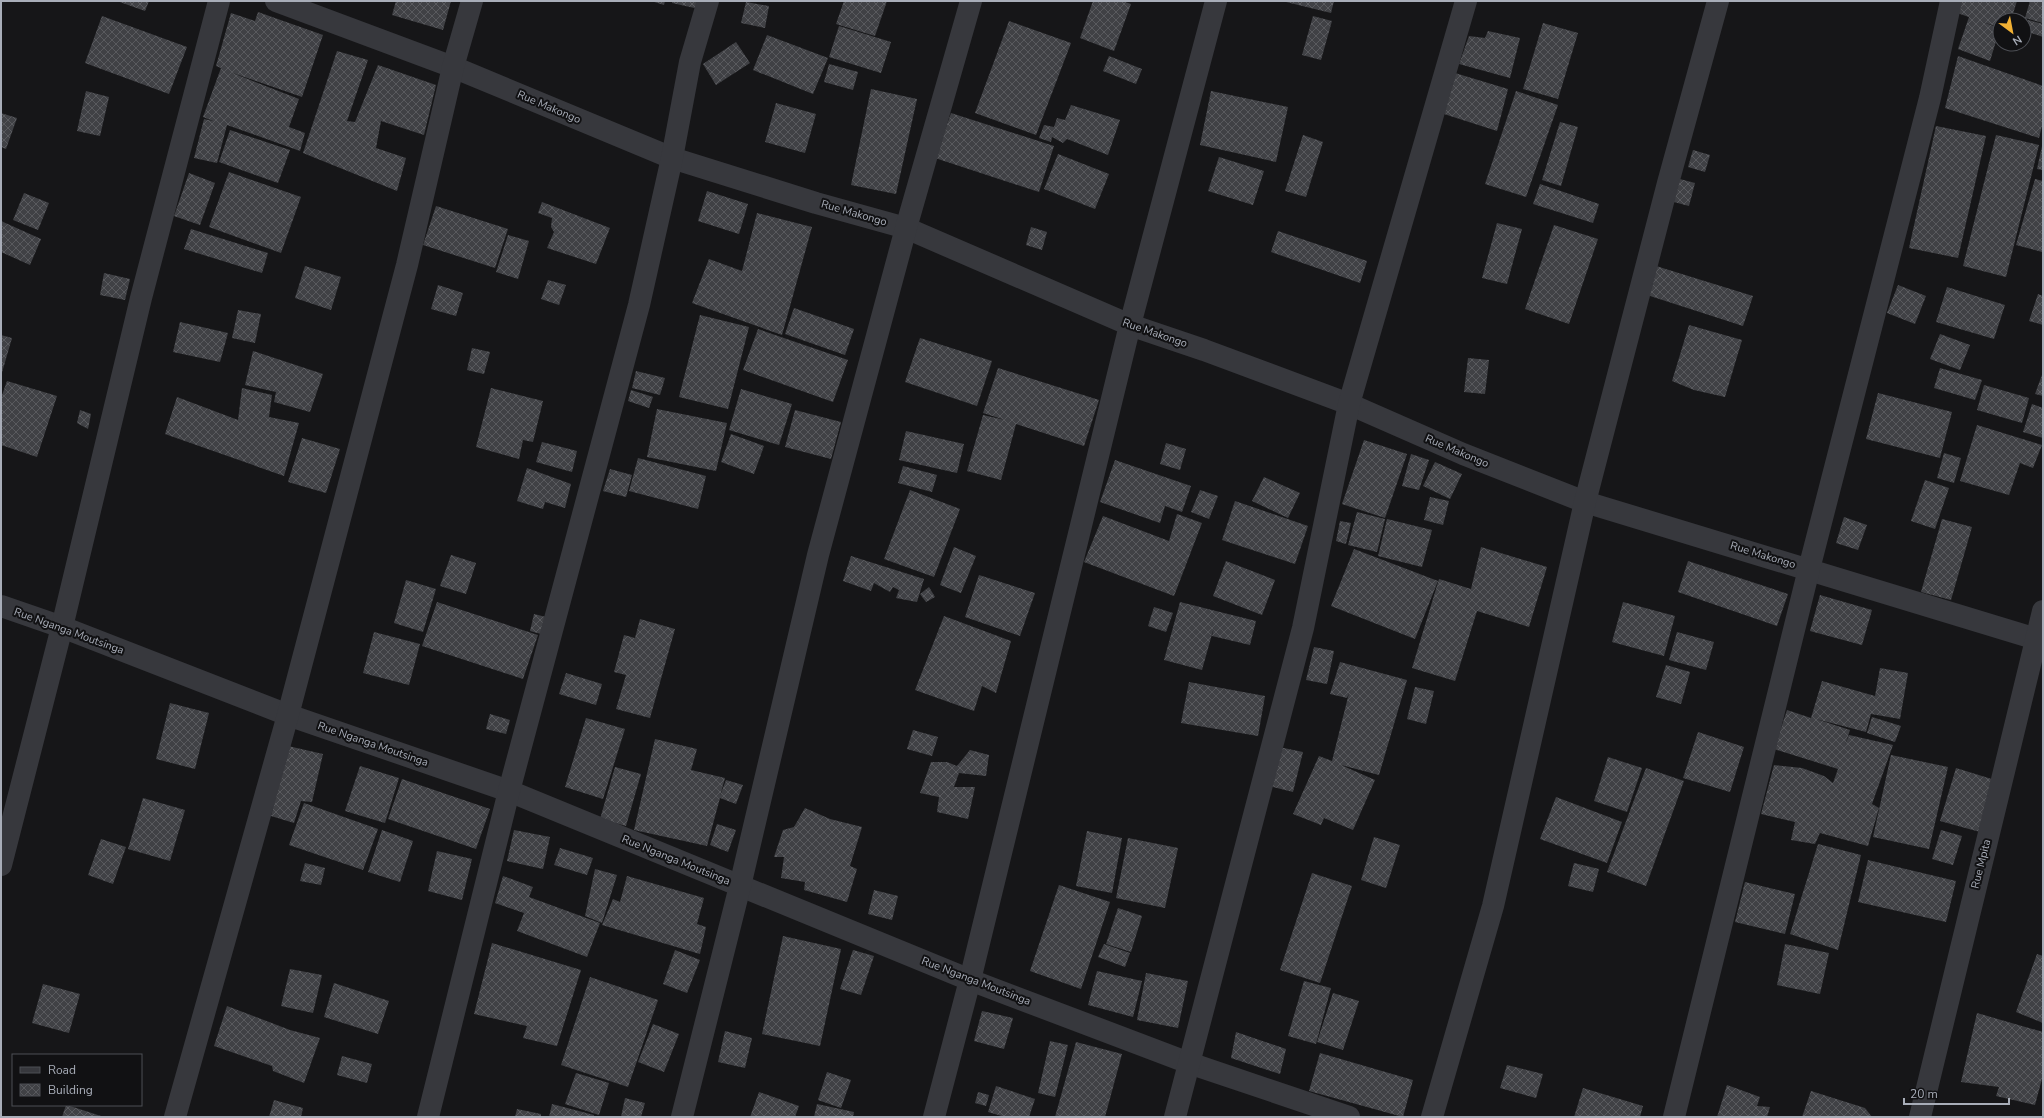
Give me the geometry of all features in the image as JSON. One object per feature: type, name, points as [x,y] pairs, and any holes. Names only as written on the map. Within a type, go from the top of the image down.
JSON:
[{"type":"street","points":[[1,865],[62,627],[142,298],[219,1]]},
{"type":"street","name":"Rue Makongo","points":[[276,1],[453,67],[672,158],[906,228],[1130,325],[1204,350],[1349,404],[1463,454],[1584,502],[2040,640]]},
{"type":"street","points":[[175,1117],[288,715],[407,265],[453,67],[472,1]]},
{"type":"street","points":[[428,1117],[509,791],[639,305],[672,158],[690,62],[708,1]]},
{"type":"street","points":[[682,1117],[740,886],[818,555],[906,228],[971,1]]},
{"type":"street","points":[[934,1117],[970,980],[1130,325],[1216,1]]},
{"type":"street","points":[[1175,1117],[1303,628],[1349,404],[1466,1]]},
{"type":"street","points":[[1432,1117],[1493,906],[1584,502],[1668,182],[1718,1]]},
{"type":"street","points":[[1674,1117],[1809,569],[1930,98],[1951,1]]},
{"type":"street","name":"Rue Nganga Moutsinga","points":[[1,606],[62,627],[288,715],[509,791],[970,980],[1189,1063],[1349,1117]]},
{"type":"street","name":"Rue Mpita","points":[[1920,1117],[2040,640],[2043,611]]},
{"type":"building","points":[[117,1],[149,1],[145,11]]},
{"type":"building","points":[[396,1],[451,1],[443,30],[392,15]]},
{"type":"building","points":[[651,1],[665,1],[664,5]]},
{"type":"building","points":[[672,1],[701,1],[699,9],[672,3]]},
{"type":"building","points":[[844,1],[887,1],[875,36],[836,24]]},
{"type":"building","points":[[1093,1],[1122,1],[1131,4],[1114,51],[1080,38]]},
{"type":"building","points":[[1282,1],[1334,1],[1331,13]]},
{"type":"building","points":[[1958,1],[2017,1],[2014,12],[1992,12],[1992,25],[1982,22],[1992,25],[1993,52],[1990,61],[1958,49],[1969,17],[1954,12]]},
{"type":"building","points":[[2030,1],[2043,1],[2043,23],[2032,20],[2032,12],[2027,12]]},
{"type":"building","points":[[746,2],[769,6],[765,28],[741,23]]},
{"type":"building","points":[[258,12],[323,35],[302,97],[230,72],[299,99],[289,127],[305,133],[300,151],[227,125],[217,163],[194,158],[204,119],[213,121],[203,117],[221,68],[216,66],[231,13],[255,21]]},
{"type":"building","points":[[102,16],[187,47],[169,94],[85,63]]},
{"type":"building","points":[[1313,16],[1332,21],[1321,60],[1302,55]]},
{"type":"building","points":[[1009,21],[1071,43],[1036,135],[975,113]]},
{"type":"building","points":[[2032,21],[2043,24],[2043,37],[2032,33]]},
{"type":"building","points":[[1543,23],[1578,33],[1558,99],[1523,89]]},
{"type":"building","points":[[839,26],[891,42],[881,73],[829,57]]},
{"type":"building","points":[[1488,31],[1520,38],[1510,78],[1459,64],[1469,36],[1485,38]]},
{"type":"building","points":[[767,35],[828,58],[813,94],[753,70]]},
{"type":"building","points":[[736,42],[750,63],[716,85],[703,64]]},
{"type":"building","points":[[337,51],[368,60],[347,121],[355,122],[378,65],[436,85],[424,135],[381,121],[376,148],[406,158],[397,191],[303,153]]},
{"type":"building","points":[[1109,56],[1142,69],[1136,84],[1103,71]]},
{"type":"building","points":[[1958,56],[2043,86],[2043,122],[2039,138],[1945,108]]},
{"type":"building","points":[[829,64],[858,72],[853,90],[824,82]]},
{"type":"building","points":[[1455,73],[1508,89],[1497,131],[1444,114]]},
{"type":"building","points":[[871,89],[917,99],[896,194],[851,185]]},
{"type":"building","points":[[86,91],[109,97],[100,136],[77,131]]},
{"type":"building","points":[[1211,91],[1288,107],[1276,162],[1200,145]]},
{"type":"building","points":[[1516,91],[1558,105],[1526,197],[1485,184]]},
{"type":"building","points":[[776,103],[816,114],[805,153],[765,142]]},
{"type":"building","points":[[1071,105],[1120,120],[1108,155],[1067,139],[1063,143],[1052,137],[1051,142],[1039,138],[1044,125],[1054,127],[1057,118],[1065,120]]},
{"type":"building","points":[[1,113],[17,118],[6,149],[1,147]]},
{"type":"building","points":[[951,113],[1054,146],[1039,192],[935,158]]},
{"type":"building","points":[[1560,122],[1578,127],[1561,186],[1542,180]]},
{"type":"building","points":[[1936,126],[1986,136],[1958,258],[1909,248]]},
{"type":"building","points":[[230,130],[290,150],[278,183],[219,162]]},
{"type":"building","points":[[1303,135],[1323,142],[1306,197],[1285,191]]},
{"type":"building","points":[[1996,135],[2039,145],[2006,277],[1963,266]]},
{"type":"building","points":[[2043,146],[2043,170],[2037,169]]},
{"type":"building","points":[[1693,150],[1710,155],[1705,172],[1688,167]]},
{"type":"building","points":[[1058,154],[1109,174],[1095,209],[1044,189]]},
{"type":"building","points":[[1219,157],[1264,171],[1253,205],[1208,191]]},
{"type":"building","points":[[229,172],[301,197],[281,253],[209,227]]},
{"type":"building","points":[[189,173],[215,183],[200,225],[174,216]]},
{"type":"building","points":[[1676,178],[1695,183],[1689,206],[1670,201]]},
{"type":"building","points":[[2035,179],[2043,181],[2042,252],[2016,245]]},
{"type":"building","points":[[1540,184],[1599,204],[1593,223],[1533,204]]},
{"type":"building","points":[[707,191],[748,204],[739,234],[698,221]]},
{"type":"building","points":[[24,193],[49,203],[38,230],[13,220]]},
{"type":"building","points":[[542,202],[610,228],[596,264],[547,248],[554,232],[551,227],[552,218],[538,213]]},
{"type":"building","points":[[436,206],[508,229],[495,268],[423,245]]},
{"type":"building","points":[[757,213],[812,227],[782,335],[692,303],[709,259],[742,271]]},
{"type":"building","points":[[1,221],[41,239],[30,265],[1,252]]},
{"type":"building","points":[[1497,223],[1522,229],[1507,284],[1482,278]]},
{"type":"building","points":[[1554,225],[1598,239],[1569,324],[1525,309]]},
{"type":"building","points":[[1031,227],[1047,232],[1042,250],[1026,245]]},
{"type":"building","points":[[191,229],[268,253],[262,273],[184,249]]},
{"type":"building","points":[[1278,231],[1367,261],[1360,283],[1271,252]]},
{"type":"building","points":[[508,235],[529,241],[518,279],[496,272]]},
{"type":"building","points":[[305,266],[341,277],[331,310],[295,298]]},
{"type":"building","points":[[1656,266],[1753,296],[1743,326],[1647,295]]},
{"type":"building","points":[[104,273],[130,279],[125,300],[100,295]]},
{"type":"building","points":[[548,280],[566,285],[559,305],[541,299]]},
{"type":"building","points":[[438,285],[463,293],[456,316],[431,309]]},
{"type":"building","points":[[1898,285],[1926,296],[1915,324],[1887,313]]},
{"type":"building","points":[[1947,287],[2005,305],[1994,339],[1936,322]]},
{"type":"building","points":[[2038,294],[2043,296],[2043,325],[2029,321]]},
{"type":"building","points":[[794,308],[854,329],[845,355],[785,334]]},
{"type":"building","points":[[238,310],[261,314],[255,343],[232,338]]},
{"type":"building","points":[[700,315],[749,327],[728,409],[679,397]]},
{"type":"building","points":[[180,322],[228,333],[220,362],[173,352]]},
{"type":"building","points":[[1689,325],[1742,340],[1725,397],[1694,390],[1672,381]]},
{"type":"building","points":[[758,329],[848,360],[833,402],[743,370]]},
{"type":"building","points":[[1940,334],[1970,345],[1960,370],[1930,359]]},
{"type":"building","points":[[1,335],[12,338],[1,376]]},
{"type":"building","points":[[920,338],[992,361],[977,406],[905,382]]},
{"type":"building","points":[[472,348],[490,352],[484,374],[467,370]]},
{"type":"building","points":[[253,351],[323,374],[310,412],[274,402],[276,392],[245,385]]},
{"type":"building","points":[[1468,358],[1489,360],[1485,394],[1464,392]]},
{"type":"building","points":[[998,368],[1099,400],[1084,446],[1016,424],[1001,480],[967,471],[983,415],[1005,420],[983,413]]},
{"type":"building","points":[[1940,368],[1982,380],[1975,400],[1934,388]]},
{"type":"building","points":[[636,371],[665,378],[660,395],[632,388]]},
{"type":"building","points":[[2043,372],[2043,396],[2035,394]]},
{"type":"building","points":[[7,381],[57,396],[37,457],[1,445],[1,398]]},
{"type":"building","points":[[1984,385],[2029,398],[2022,423],[1977,410]]},
{"type":"building","points":[[242,388],[272,395],[269,417],[299,423],[284,476],[165,434],[177,397],[238,420]]},
{"type":"building","points":[[491,388],[543,401],[533,442],[523,440],[519,459],[476,447]]},
{"type":"building","points":[[741,389],[792,404],[779,445],[729,430]]},
{"type":"building","points":[[631,390],[653,397],[649,408],[628,401]]},
{"type":"building","points":[[1878,393],[1952,412],[1940,458],[1866,439]]},
{"type":"building","points":[[2032,404],[2043,408],[2043,438],[2023,432]]},
{"type":"building","points":[[657,409],[727,423],[716,471],[647,457]]},
{"type":"building","points":[[80,410],[91,414],[88,429],[77,423]]},
{"type":"building","points":[[795,410],[841,422],[831,459],[785,447]]},
{"type":"building","points":[[1977,425],[2042,445],[2033,468],[2020,463],[2009,495],[1960,481]]},
{"type":"building","points":[[906,431],[964,444],[957,473],[899,460]]},
{"type":"building","points":[[731,434],[764,446],[754,474],[721,462]]},
{"type":"building","points":[[302,438],[340,449],[326,493],[288,482]]},
{"type":"building","points":[[1364,440],[1407,454],[1385,518],[1342,504]]},
{"type":"building","points":[[542,442],[577,451],[572,472],[536,462]]},
{"type":"building","points":[[1166,443],[1186,449],[1180,470],[1160,464]]},
{"type":"building","points":[[1944,453],[1961,458],[1954,483],[1937,478]]},
{"type":"building","points":[[1411,454],[1429,460],[1419,490],[1402,486]]},
{"type":"building","points":[[638,458],[706,476],[698,509],[629,491]]},
{"type":"building","points":[[1115,460],[1191,486],[1182,512],[1165,506],[1160,523],[1100,502]]},
{"type":"building","points":[[1435,462],[1462,474],[1450,499],[1423,486]]},
{"type":"building","points":[[903,466],[937,475],[932,492],[898,483]]},
{"type":"building","points":[[527,468],[571,484],[565,508],[545,502],[543,509],[517,501]]},
{"type":"building","points":[[610,469],[632,475],[626,497],[603,491]]},
{"type":"building","points":[[1264,477],[1300,493],[1288,518],[1252,501]]},
{"type":"building","points":[[1925,480],[1949,488],[1935,529],[1911,521]]},
{"type":"building","points":[[910,490],[960,509],[934,577],[884,559]]},
{"type":"building","points":[[1200,490],[1218,496],[1209,519],[1191,512]]},
{"type":"building","points":[[1430,497],[1449,501],[1443,525],[1424,520]]},
{"type":"building","points":[[1235,501],[1308,526],[1295,564],[1222,540]]},
{"type":"building","points":[[1357,512],[1385,519],[1377,552],[1348,545]]},
{"type":"building","points":[[1177,514],[1202,523],[1174,596],[1084,562],[1103,516],[1169,541]]},
{"type":"building","points":[[1844,517],[1867,525],[1858,550],[1836,543]]},
{"type":"building","points":[[1387,519],[1432,530],[1422,567],[1378,556]]},
{"type":"building","points":[[1942,519],[1972,527],[1951,600],[1921,592]]},
{"type":"building","points":[[1340,521],[1351,523],[1346,544],[1336,541]]},
{"type":"building","points":[[954,547],[976,556],[961,593],[940,585]]},
{"type":"building","points":[[1481,547],[1547,567],[1529,627],[1477,611],[1455,681],[1412,668],[1439,579],[1471,589]]},
{"type":"building","points":[[1354,549],[1438,581],[1415,639],[1331,606]]},
{"type":"building","points":[[451,555],[476,563],[466,594],[440,586]]},
{"type":"building","points":[[851,556],[924,579],[917,602],[896,598],[899,590],[893,587],[890,592],[874,583],[871,591],[843,581]]},
{"type":"building","points":[[1226,561],[1275,580],[1262,615],[1213,596]]},
{"type":"building","points":[[1688,561],[1788,594],[1777,626],[1678,592]]},
{"type":"building","points":[[979,575],[1035,593],[1020,636],[965,617]]},
{"type":"building","points":[[406,580],[436,589],[423,632],[394,623]]},
{"type":"building","points":[[929,587],[935,597],[926,602],[920,594]]},
{"type":"building","points":[[1820,595],[1872,610],[1862,645],[1810,631]]},
{"type":"building","points":[[437,602],[538,635],[523,679],[422,646]]},
{"type":"building","points":[[1180,602],[1256,621],[1250,645],[1212,636],[1214,627],[1202,670],[1164,660]]},
{"type":"building","points":[[1623,602],[1675,616],[1664,656],[1612,642]]},
{"type":"building","points":[[1154,607],[1173,613],[1166,632],[1148,626]]},
{"type":"building","points":[[534,614],[546,617],[541,634],[530,631]]},
{"type":"building","points":[[944,616],[1011,641],[996,693],[982,686],[974,711],[915,690]]},
{"type":"building","points":[[640,619],[675,629],[650,718],[616,709],[626,675],[614,672],[624,635],[635,638]]},
{"type":"building","points":[[374,632],[420,644],[409,685],[363,673]]},
{"type":"building","points":[[1677,632],[1714,642],[1706,670],[1669,660]]},
{"type":"building","points":[[1314,647],[1334,651],[1327,684],[1306,680]]},
{"type":"building","points":[[1340,662],[1407,680],[1379,775],[1341,765],[1375,780],[1353,830],[1324,818],[1321,825],[1293,814],[1319,756],[1332,761],[1349,693],[1347,698],[1330,694]]},
{"type":"building","points":[[1666,665],[1690,672],[1681,704],[1656,697]]},
{"type":"building","points":[[1880,668],[1908,673],[1900,719],[1871,714],[1866,732],[1816,719],[1850,730],[1845,745],[1849,735],[1893,745],[1872,804],[1879,808],[1868,846],[1820,833],[1815,844],[1791,840],[1795,822],[1761,814],[1774,765],[1802,768],[1824,776],[1833,783],[1838,769],[1774,749],[1787,710],[1811,718],[1822,681],[1875,696]]},
{"type":"building","points":[[566,673],[602,684],[596,705],[559,694]]},
{"type":"building","points":[[1189,682],[1265,696],[1258,736],[1181,723]]},
{"type":"building","points":[[1415,687],[1434,691],[1426,724],[1407,719]]},
{"type":"building","points":[[170,703],[209,713],[195,769],[156,759]]},
{"type":"building","points":[[490,714],[510,720],[506,734],[486,729]]},
{"type":"building","points":[[1872,717],[1901,726],[1895,742],[1867,733]]},
{"type":"building","points":[[586,718],[625,729],[603,799],[565,787]]},
{"type":"building","points":[[913,730],[938,737],[932,756],[907,749]]},
{"type":"building","points":[[1698,732],[1744,747],[1730,792],[1683,778]]},
{"type":"building","points":[[655,739],[697,749],[691,770],[725,778],[720,796],[726,780],[743,785],[736,804],[720,798],[707,846],[634,830]]},
{"type":"building","points":[[288,746],[323,754],[312,802],[301,801],[294,823],[271,816]]},
{"type":"building","points":[[1279,747],[1303,752],[1293,792],[1269,786]]},
{"type":"building","points":[[970,750],[989,755],[986,776],[959,773],[954,787],[975,787],[968,819],[937,812],[939,797],[920,793],[931,762],[947,762],[957,766]]},
{"type":"building","points":[[1891,755],[1948,767],[1929,849],[1873,837]]},
{"type":"building","points":[[1608,757],[1642,768],[1627,812],[1594,801]]},
{"type":"building","points":[[360,766],[399,778],[385,823],[345,811]]},
{"type":"building","points":[[615,767],[641,774],[626,826],[600,819]]},
{"type":"building","points":[[1646,768],[1684,781],[1646,886],[1607,872]]},
{"type":"building","points":[[1956,768],[1995,780],[1980,832],[1940,821]]},
{"type":"building","points":[[402,779],[490,809],[476,849],[388,819]]},
{"type":"building","points":[[1556,797],[1622,822],[1607,863],[1540,839]]},
{"type":"building","points":[[143,798],[185,810],[170,861],[128,849]]},
{"type":"building","points":[[304,803],[378,829],[363,870],[289,845]]},
{"type":"building","points":[[805,808],[830,819],[862,827],[850,866],[857,869],[847,902],[804,890],[805,882],[781,878],[784,857],[774,857],[783,830],[794,827]]},
{"type":"building","points":[[717,824],[736,830],[728,852],[710,845]]},
{"type":"building","points":[[382,830],[413,841],[400,882],[368,872]]},
{"type":"building","points":[[514,830],[550,837],[543,869],[507,861]]},
{"type":"building","points":[[1941,830],[1962,836],[1953,865],[1932,859]]},
{"type":"building","points":[[1087,831],[1122,838],[1112,893],[1076,886]]},
{"type":"building","points":[[1374,837],[1400,845],[1386,888],[1361,880]]},
{"type":"building","points":[[1128,838],[1178,848],[1165,908],[1116,898]]},
{"type":"building","points":[[101,839],[126,847],[113,884],[88,875]]},
{"type":"building","points":[[1818,844],[1861,855],[1838,950],[1790,934]]},
{"type":"building","points":[[560,848],[593,858],[587,875],[554,865]]},
{"type":"building","points":[[437,851],[472,859],[462,900],[428,891]]},
{"type":"building","points":[[1868,860],[1956,881],[1946,922],[1858,902]]},
{"type":"building","points":[[305,863],[325,868],[321,885],[300,881]]},
{"type":"building","points":[[1574,863],[1599,869],[1593,892],[1568,886]]},
{"type":"building","points":[[595,869],[617,875],[602,923],[585,916]]},
{"type":"building","points":[[1312,873],[1352,886],[1320,983],[1280,970]]},
{"type":"building","points":[[503,876],[533,887],[529,897],[600,923],[587,957],[517,931],[524,913],[495,903]]},
{"type":"building","points":[[627,876],[704,898],[697,924],[706,927],[700,954],[602,925],[613,899],[620,902]]},
{"type":"building","points":[[1745,882],[1795,894],[1785,934],[1735,922]]},
{"type":"building","points":[[1059,885],[1110,902],[1081,989],[1030,971]]},
{"type":"building","points":[[874,890],[898,896],[892,920],[868,914]]},
{"type":"building","points":[[1118,908],[1142,916],[1131,952],[1106,944]]},
{"type":"building","points":[[783,936],[841,949],[820,1046],[762,1034]]},
{"type":"building","points":[[492,943],[581,970],[557,1046],[523,1038],[527,1026],[474,1014]]},
{"type":"building","points":[[1104,944],[1130,953],[1125,967],[1098,957]]},
{"type":"building","points":[[1785,944],[1829,953],[1820,994],[1777,985]]},
{"type":"building","points":[[675,950],[700,960],[687,993],[663,984]]},
{"type":"building","points":[[853,950],[874,956],[861,995],[840,989]]},
{"type":"building","points":[[2037,954],[2043,956],[2043,1023],[2016,1012]]},
{"type":"building","points":[[290,969],[322,975],[313,1013],[281,1006]]},
{"type":"building","points":[[1097,971],[1142,981],[1133,1017],[1088,1005]]},
{"type":"building","points":[[1146,973],[1188,981],[1178,1028],[1137,1020]]},
{"type":"building","points":[[590,977],[658,1000],[628,1087],[561,1065]]},
{"type":"building","points":[[1304,981],[1331,988],[1316,1044],[1288,1036]]},
{"type":"building","points":[[334,983],[389,1001],[378,1034],[324,1017]]},
{"type":"building","points":[[43,984],[80,994],[69,1033],[32,1023]]},
{"type":"building","points":[[1333,993],[1359,1001],[1343,1050],[1317,1042]]},
{"type":"building","points":[[227,1006],[290,1030],[320,1038],[304,1083],[273,1071],[272,1066],[214,1046]]},
{"type":"building","points":[[982,1011],[1013,1018],[1004,1049],[974,1041]]},
{"type":"building","points":[[1977,1013],[2043,1032],[2043,1075],[2035,1105],[1996,1096],[1999,1087],[1961,1082]]},
{"type":"building","points":[[653,1024],[679,1034],[664,1072],[638,1062]]},
{"type":"building","points":[[725,1031],[752,1038],[745,1068],[718,1062]]},
{"type":"building","points":[[1236,1032],[1286,1049],[1280,1074],[1231,1058]]},
{"type":"building","points":[[1050,1041],[1068,1045],[1055,1097],[1038,1093]]},
{"type":"building","points":[[1076,1042],[1122,1054],[1105,1117],[1055,1117]]},
{"type":"building","points":[[1320,1053],[1413,1080],[1403,1117],[1309,1091]]},
{"type":"building","points":[[342,1056],[372,1064],[367,1083],[337,1075]]},
{"type":"building","points":[[1507,1065],[1543,1074],[1536,1098],[1500,1088]]},
{"type":"building","points":[[827,1072],[851,1080],[841,1108],[818,1100]]},
{"type":"building","points":[[576,1073],[609,1083],[599,1115],[565,1104]]},
{"type":"building","points":[[1727,1085],[1760,1097],[1757,1106],[1770,1107],[1767,1117],[1717,1117]]},
{"type":"building","points":[[996,1086],[1035,1099],[1029,1117],[1005,1117],[988,1112]]},
{"type":"building","points":[[1583,1088],[1643,1106],[1640,1117],[1574,1117]]},
{"type":"building","points":[[1811,1091],[1865,1108],[1872,1117],[1802,1117]]},
{"type":"building","points":[[759,1092],[799,1106],[795,1117],[750,1117]]},
{"type":"building","points":[[978,1092],[989,1095],[986,1106],[975,1103]]},
{"type":"building","points":[[625,1098],[645,1103],[641,1117],[621,1117]]},
{"type":"building","points":[[274,1100],[303,1108],[301,1117],[269,1117]]},
{"type":"building","points":[[552,1104],[594,1115],[594,1117],[549,1117]]},
{"type":"building","points":[[817,1104],[854,1112],[853,1117],[814,1117]]},
{"type":"building","points":[[66,1106],[70,1106],[104,1117],[62,1117]]},
{"type":"building","points":[[517,1109],[541,1114],[541,1117],[515,1117]]}]
